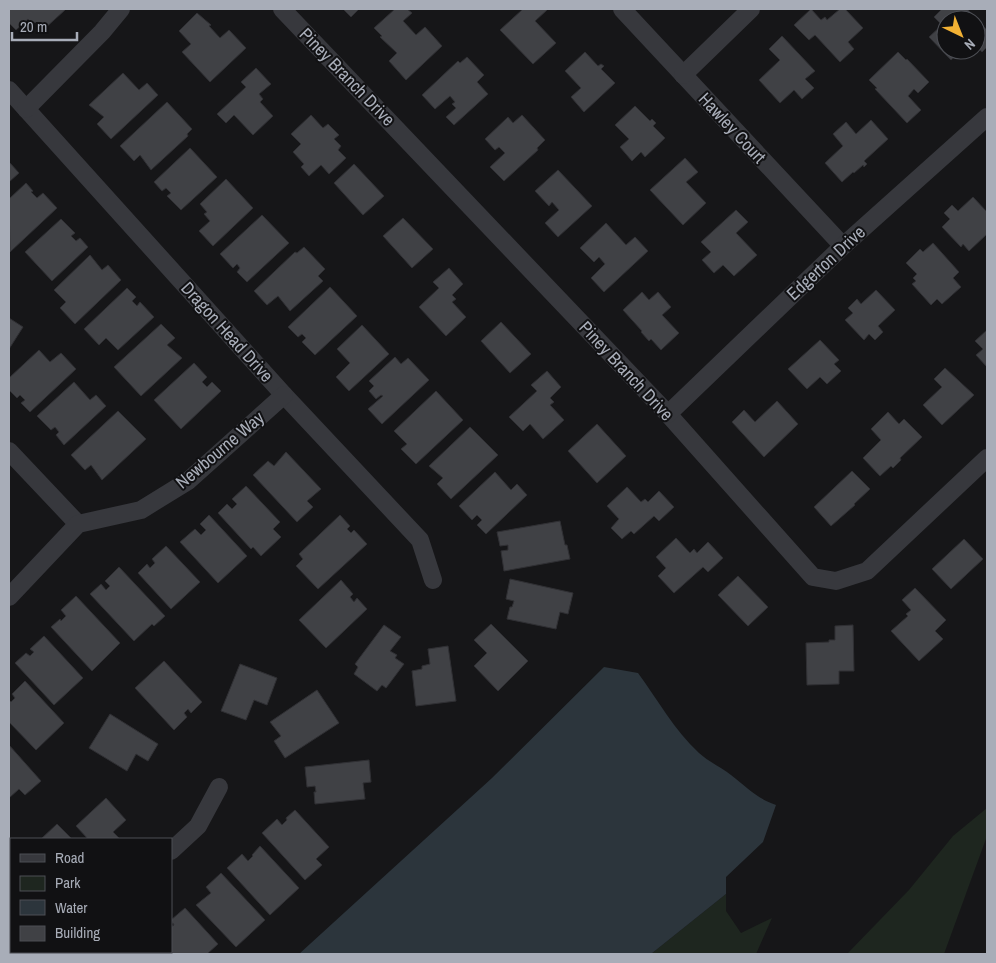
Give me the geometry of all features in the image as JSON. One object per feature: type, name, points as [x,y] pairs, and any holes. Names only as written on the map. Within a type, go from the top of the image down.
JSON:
[{"type":"street","points":[[26,109],[102,32],[121,9]]},
{"type":"street","name":"Piney Branch Drive","points":[[282,9],[668,414],[813,577],[836,581],[866,571],[987,458]]},
{"type":"street","name":"Hawley Court","points":[[622,9],[843,246]]},
{"type":"street","points":[[683,75],[751,9]]},
{"type":"street","name":"Dragon Head Drive","points":[[9,90],[284,395],[420,540],[433,580]]},
{"type":"street","name":"Edgerton Drive","points":[[668,414],[843,246],[987,117]]},
{"type":"street","name":"Newbourne Way","points":[[78,524],[141,510],[188,480],[284,395]]},
{"type":"street","points":[[9,451],[78,524],[9,597]]},
{"type":"street","points":[[172,850],[198,826],[220,788]]},
{"type":"green space","points":[[987,808],[987,836],[944,954],[847,954],[909,890],[953,836]]},
{"type":"green space","points":[[726,894],[726,911],[741,933],[772,918],[756,954],[651,954]]},
{"type":"water","points":[[604,667],[638,673],[674,725],[699,753],[757,796],[776,805],[763,842],[726,877],[726,894],[651,954],[299,954],[492,778]]},
{"type":"building","points":[[9,9],[65,10],[43,30],[35,22],[33,24],[28,19],[16,30],[9,23]]},
{"type":"building","points":[[343,9],[359,9],[351,17]]},
{"type":"building","points":[[395,9],[407,9],[412,13],[403,21],[416,35],[425,27],[442,46],[406,80],[389,61],[397,53],[380,37],[382,36],[374,28]]},
{"type":"building","points":[[523,9],[547,10],[535,21],[556,43],[533,64],[500,30]]},
{"type":"building","points":[[811,9],[821,20],[825,17],[827,20],[840,9],[845,9],[863,28],[848,42],[854,49],[840,62],[815,35],[809,40],[794,25]]},
{"type":"building","points":[[967,9],[968,10],[941,10]]},
{"type":"building","points":[[197,13],[211,25],[209,26],[220,38],[229,30],[246,48],[210,82],[182,52],[191,44],[179,31]]},
{"type":"building","points":[[986,29],[987,30],[986,48]]},
{"type":"building","points":[[936,31],[936,44],[929,37]]},
{"type":"building","points":[[782,36],[815,71],[805,79],[814,88],[802,99],[794,90],[780,103],[759,80],[780,60],[769,49]]},
{"type":"building","points":[[585,52],[598,66],[601,64],[604,66],[601,69],[615,83],[584,112],[571,97],[581,88],[565,71]]},
{"type":"building","points":[[898,52],[929,82],[918,93],[914,89],[908,96],[921,110],[907,123],[869,80]]},
{"type":"building","points":[[467,57],[484,75],[477,82],[488,94],[454,125],[446,117],[456,108],[452,104],[455,102],[450,96],[435,109],[422,95],[458,61],[460,63]]},
{"type":"building","points":[[256,68],[271,84],[259,94],[263,99],[260,102],[273,116],[253,135],[234,115],[226,123],[217,114],[246,87],[241,82]]},
{"type":"building","points":[[123,73],[139,90],[147,83],[158,95],[111,139],[97,124],[104,117],[89,105]]},
{"type":"building","points":[[167,102],[192,129],[187,134],[188,136],[151,170],[140,155],[134,161],[120,146]]},
{"type":"building","points":[[635,106],[650,121],[652,119],[656,123],[653,126],[665,138],[645,157],[641,152],[632,161],[620,147],[629,139],[615,125]]},
{"type":"building","points":[[311,115],[323,128],[328,124],[339,135],[334,139],[341,146],[338,150],[346,158],[329,174],[321,165],[309,176],[301,167],[304,164],[293,152],[301,144],[291,134]]},
{"type":"building","points":[[522,115],[545,140],[537,148],[538,150],[504,181],[490,167],[505,153],[499,147],[495,150],[485,139],[508,117],[513,123]]},
{"type":"building","points":[[871,120],[888,139],[864,161],[867,164],[864,167],[863,165],[842,182],[825,163],[843,146],[833,134],[846,122],[856,134]]},
{"type":"building","points":[[190,148],[217,177],[181,210],[167,196],[171,193],[166,188],[162,191],[154,182]]},
{"type":"building","points":[[685,158],[698,172],[686,182],[706,203],[683,225],[650,190]]},
{"type":"building","points":[[9,164],[19,173],[9,182]]},
{"type":"building","points":[[354,164],[384,196],[363,215],[334,183]]},
{"type":"building","points":[[558,170],[592,206],[558,237],[545,223],[559,210],[552,202],[549,206],[535,191]]},
{"type":"building","points":[[226,179],[253,208],[213,246],[199,231],[210,221],[204,214],[207,212],[200,204]]},
{"type":"building","points":[[26,183],[37,198],[43,193],[57,208],[10,252],[9,199]]},
{"type":"building","points":[[973,197],[987,212],[987,234],[969,251],[963,244],[961,247],[942,227],[950,219],[944,213],[952,205],[958,211]]},
{"type":"building","points":[[736,210],[748,222],[736,233],[757,255],[734,276],[723,265],[714,273],[702,260],[711,252],[701,242]]},
{"type":"building","points":[[262,215],[289,243],[247,282],[237,272],[240,268],[237,264],[233,268],[220,254]]},
{"type":"building","points":[[403,218],[433,249],[412,268],[383,236]]},
{"type":"building","points":[[61,219],[75,233],[71,236],[76,241],[80,238],[88,247],[52,281],[25,252]]},
{"type":"building","points":[[606,223],[626,245],[635,237],[648,251],[604,292],[591,278],[605,264],[599,257],[594,262],[580,248]]},
{"type":"building","points":[[933,243],[959,272],[953,278],[961,287],[942,304],[937,299],[931,305],[912,284],[916,281],[913,278],[917,274],[906,263],[920,249],[923,252]]},
{"type":"building","points":[[304,247],[325,269],[318,276],[323,281],[290,311],[278,296],[267,305],[254,291],[295,252],[297,253]]},
{"type":"building","points":[[90,255],[102,270],[108,265],[121,280],[75,324],[60,308],[66,302],[54,290]]},
{"type":"building","points":[[449,268],[463,284],[452,295],[456,299],[452,302],[466,317],[446,336],[419,307],[439,288],[433,282]]},
{"type":"building","points":[[330,287],[357,316],[315,355],[302,342],[306,338],[302,334],[298,337],[288,327]]},
{"type":"building","points":[[127,288],[136,297],[132,301],[137,306],[140,302],[154,317],[118,350],[106,338],[99,345],[84,329]]},
{"type":"building","points":[[876,290],[895,310],[878,326],[883,332],[875,340],[869,334],[864,340],[845,320],[853,313],[848,308],[857,299],[861,304]]},
{"type":"building","points":[[642,292],[649,300],[658,292],[671,307],[662,315],[679,333],[661,350],[651,339],[649,341],[623,310]]},
{"type":"building","points":[[9,318],[23,327],[9,349]]},
{"type":"building","points":[[501,322],[531,354],[510,373],[481,341]]},
{"type":"building","points":[[161,324],[175,338],[167,345],[182,358],[141,396],[114,367]]},
{"type":"building","points":[[362,325],[389,354],[349,391],[336,377],[350,363],[337,349]]},
{"type":"building","points":[[987,330],[987,367],[976,355],[983,349],[975,341]]},
{"type":"building","points":[[820,340],[839,360],[834,364],[841,371],[827,384],[820,377],[807,389],[788,369]]},
{"type":"building","points":[[39,350],[50,362],[61,353],[76,369],[30,412],[21,403],[25,400],[20,395],[17,398],[9,390],[9,378]]},
{"type":"building","points":[[395,357],[401,364],[408,358],[429,380],[382,424],[368,409],[383,396],[381,395],[376,399],[369,391],[374,386],[369,381]]},
{"type":"building","points":[[194,363],[207,377],[202,382],[207,387],[212,382],[221,391],[181,429],[154,400]]},
{"type":"building","points":[[945,368],[974,395],[942,425],[923,405],[942,387],[934,379]]},
{"type":"building","points":[[547,371],[561,387],[550,398],[554,402],[550,405],[564,420],[543,439],[530,424],[523,431],[509,417],[537,391],[531,385]]},
{"type":"building","points":[[74,382],[90,400],[96,395],[106,406],[64,445],[56,435],[59,432],[55,427],[51,430],[37,416]]},
{"type":"building","points":[[436,391],[463,420],[416,464],[401,449],[407,444],[394,431]]},
{"type":"building","points":[[777,401],[798,424],[764,457],[732,422],[744,410],[755,422]]},
{"type":"building","points":[[118,411],[146,439],[102,480],[91,465],[85,470],[71,455]]},
{"type":"building","points":[[888,412],[899,424],[904,419],[922,437],[900,458],[901,460],[893,468],[891,466],[880,476],[863,458],[881,440],[871,429]]},
{"type":"building","points":[[597,424],[626,456],[597,483],[568,451]]},
{"type":"building","points":[[470,427],[498,455],[451,499],[437,484],[443,478],[429,466]]},
{"type":"building","points":[[286,452],[321,489],[307,501],[313,507],[297,522],[253,475],[268,461],[274,466]]},
{"type":"building","points":[[852,471],[870,489],[831,526],[814,507]]},
{"type":"building","points":[[495,472],[511,490],[517,484],[527,495],[486,534],[477,525],[482,520],[477,515],[472,520],[459,506]]},
{"type":"building","points":[[246,486],[280,522],[273,529],[281,537],[261,556],[253,547],[251,549],[218,513],[227,504],[232,509],[237,504],[232,499]]},
{"type":"building","points":[[627,487],[641,502],[645,499],[648,502],[659,491],[674,507],[659,521],[654,516],[634,534],[631,531],[622,539],[611,528],[619,519],[607,506]]},
{"type":"building","points":[[209,515],[247,556],[218,583],[180,542],[195,529],[201,535],[206,530],[200,524]]},
{"type":"building","points":[[340,515],[350,526],[347,529],[351,533],[354,530],[367,544],[318,589],[296,566],[303,559],[299,554]]},
{"type":"building","points":[[560,521],[570,559],[504,571],[501,551],[508,550],[508,545],[500,546],[497,532]]},
{"type":"building","points":[[676,538],[690,553],[694,549],[697,553],[708,542],[723,558],[708,572],[703,567],[674,593],[658,576],[666,568],[656,557]]},
{"type":"building","points":[[964,539],[983,559],[951,589],[932,569]]},
{"type":"building","points":[[166,546],[200,582],[171,609],[138,573],[147,564],[150,568],[155,563],[152,559]]},
{"type":"building","points":[[119,567],[165,616],[154,626],[152,624],[134,641],[90,594],[101,584],[106,590],[110,586],[105,581]]},
{"type":"building","points":[[738,576],[768,607],[748,626],[718,595]]},
{"type":"building","points":[[510,579],[573,593],[568,614],[560,612],[556,629],[507,619],[510,607],[512,607],[514,601],[506,599]]},
{"type":"building","points":[[341,580],[353,594],[350,597],[354,602],[357,598],[367,609],[326,648],[299,620]]},
{"type":"building","points":[[915,588],[946,620],[935,631],[943,639],[919,661],[891,631],[908,616],[906,614],[911,610],[902,600]]},
{"type":"building","points":[[76,596],[120,643],[92,671],[51,627],[66,616],[61,610]]},
{"type":"building","points":[[491,624],[528,661],[498,691],[474,666],[487,653],[474,640]]},
{"type":"building","points":[[384,625],[401,637],[390,651],[397,655],[395,658],[404,664],[386,688],[382,685],[377,691],[354,674],[358,667],[355,664]]},
{"type":"building","points":[[853,625],[854,671],[839,671],[839,684],[807,685],[806,643],[835,640],[835,626]]},
{"type":"building","points":[[44,636],[83,678],[54,705],[15,663],[26,653],[30,656],[34,652],[30,649]]},
{"type":"building","points":[[448,646],[456,701],[416,706],[412,671],[422,669],[422,666],[430,664],[428,649]]},
{"type":"building","points":[[164,661],[202,702],[191,713],[188,709],[184,713],[187,717],[174,730],[135,688]]},
{"type":"building","points":[[240,664],[277,678],[267,705],[254,700],[246,720],[221,711]]},
{"type":"building","points":[[25,681],[64,723],[36,750],[9,722],[9,700],[11,702],[15,698],[12,694]]},
{"type":"building","points":[[317,690],[339,723],[285,758],[274,741],[281,736],[270,722]]},
{"type":"building","points":[[110,714],[158,744],[148,761],[136,754],[127,771],[89,748]]},
{"type":"building","points":[[9,745],[41,781],[25,795],[19,789],[9,798]]},
{"type":"building","points":[[369,760],[371,782],[363,783],[365,799],[315,804],[315,786],[307,787],[305,767]]},
{"type":"building","points":[[106,798],[126,820],[113,832],[119,838],[87,838],[76,826]]},
{"type":"building","points":[[295,810],[329,847],[316,859],[322,865],[305,880],[262,833],[277,819],[282,825],[287,820],[286,818]]},
{"type":"building","points":[[57,824],[71,838],[42,838]]},
{"type":"building","points":[[260,846],[299,888],[270,915],[227,868],[242,854],[248,861]]},
{"type":"building","points":[[10,869],[10,902],[9,900]]},
{"type":"building","points":[[221,873],[265,920],[236,947],[196,905],[211,893],[206,887]]},
{"type":"building","points":[[185,908],[218,944],[207,954],[174,954],[172,952],[172,926],[174,925],[172,919]]},
{"type":"building","points":[[9,912],[10,936],[9,937]]}]
